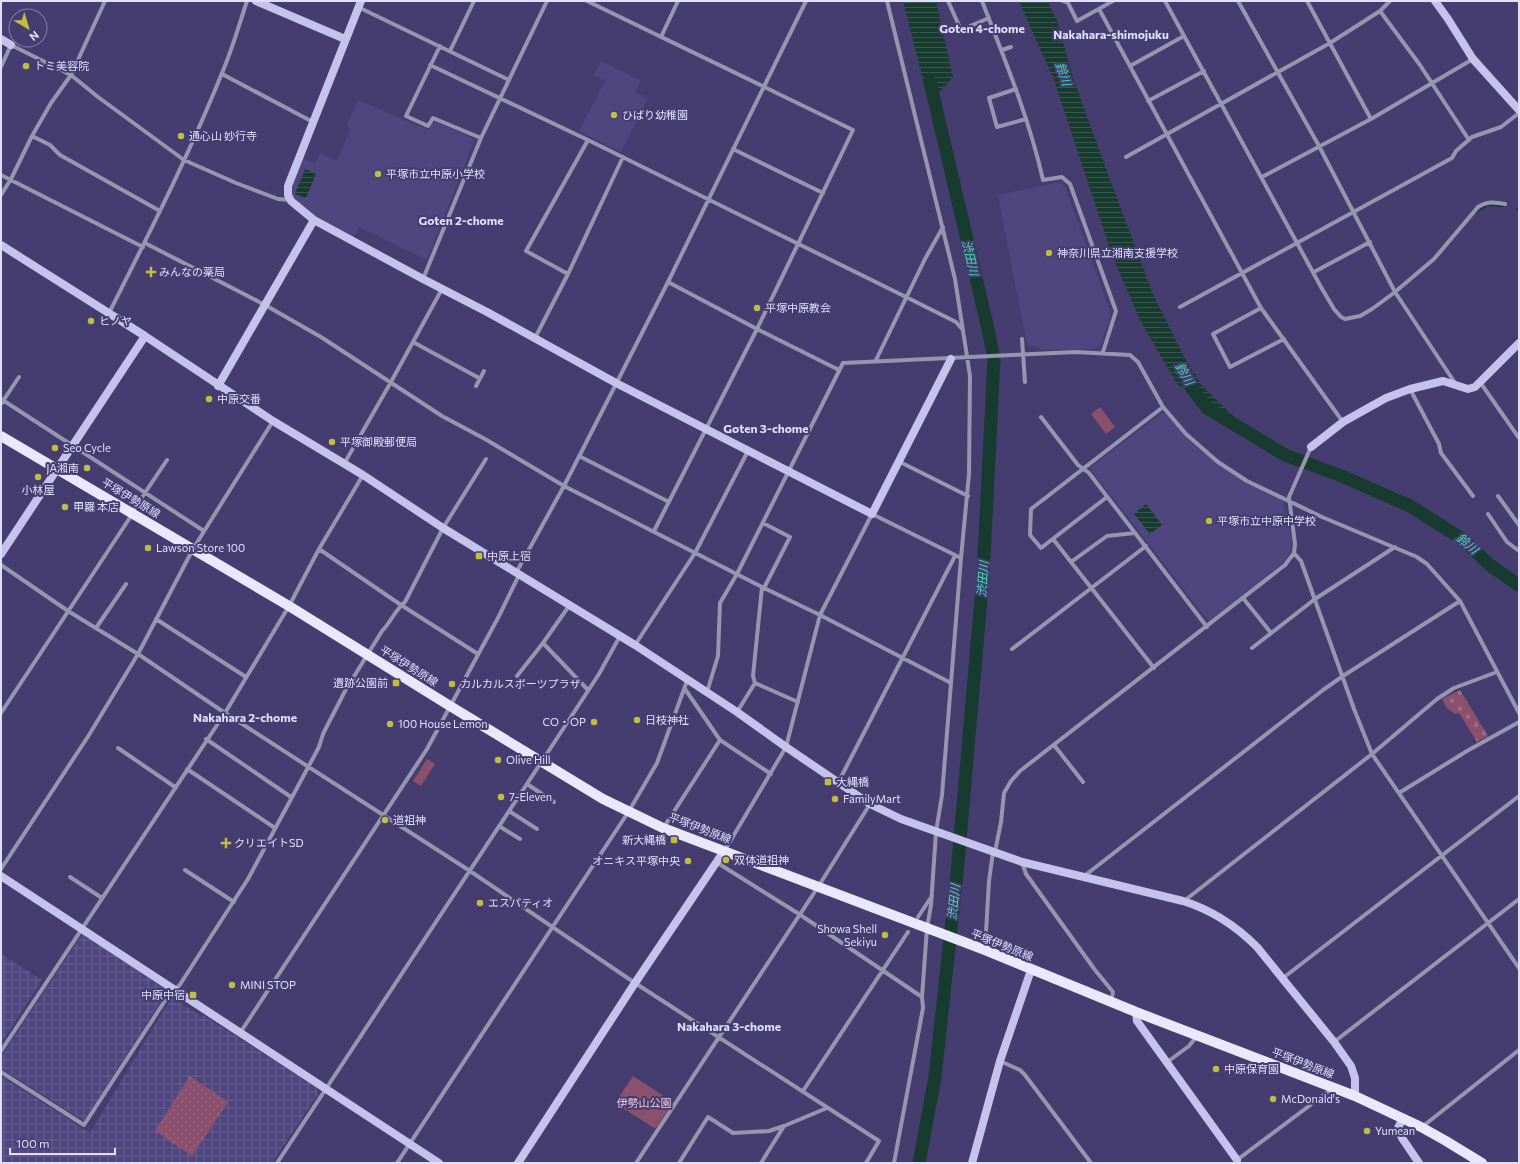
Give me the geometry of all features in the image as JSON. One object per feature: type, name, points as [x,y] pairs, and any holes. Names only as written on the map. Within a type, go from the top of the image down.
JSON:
[{"type":"main road","name":"平塚伊勢原線","points":[[1,436],[58,468],[289,606],[603,799],[664,828],[982,949],[1136,1012],[1355,1096],[1446,1140],[1482,1163]]},
{"type":"street","points":[[109,313],[144,245],[184,160],[222,74],[247,1]]},
{"type":"street","points":[[256,1],[345,39]]},
{"type":"street","points":[[450,51],[474,1]]},
{"type":"street","points":[[423,279],[481,138],[547,1]]},
{"type":"street","points":[[587,1],[854,130],[799,245],[654,531]]},
{"type":"street","points":[[661,37],[678,1]]},
{"type":"street","points":[[240,1033],[427,749],[478,654],[517,574],[564,486],[668,282],[806,1]]},
{"type":"street","points":[[887,1],[955,280],[970,376],[968,496],[961,558],[942,795],[922,997],[923,1008],[894,1163]]},
{"type":"street","points":[[948,1],[960,30],[988,18]]},
{"type":"street","points":[[982,1],[1016,89],[1036,149],[1043,180],[1062,177],[1070,184],[1116,311],[1103,352]]},
{"type":"street","points":[[1063,1],[1068,3],[1077,21],[1113,1]]},
{"type":"street","points":[[1165,1],[1334,309],[1341,317],[1345,319],[1360,316],[1395,292],[1434,259],[1478,207],[1484,203],[1494,202],[1505,204]]},
{"type":"street","points":[[1238,1],[1319,146],[1395,292],[1455,384]]},
{"type":"street","points":[[1307,1],[1372,118]]},
{"type":"street","points":[[1126,157],[1330,43],[1380,11],[1390,1]]},
{"type":"street","points":[[1180,307],[1452,158],[1456,151],[1469,140],[1501,127],[1519,111],[1473,59],[1448,19],[1434,1]]},
{"type":"street","points":[[1,195],[11,179],[50,103],[71,75],[103,2]]},
{"type":"street","points":[[509,80],[360,4],[288,186],[288,195],[291,200],[314,220],[534,339],[748,451],[961,558]]},
{"type":"street","points":[[1099,9],[1261,308],[1343,422]]},
{"type":"street","points":[[1380,11],[1420,65],[1469,140]]},
{"type":"street","points":[[1130,66],[1184,36]]},
{"type":"street","points":[[440,46],[406,116],[428,126],[433,118],[481,138]]},
{"type":"street","points":[[1002,50],[1011,47]]},
{"type":"street","points":[[1,67],[10,48]]},
{"type":"street","points":[[17,48],[71,75],[98,97],[184,160],[236,183],[278,199],[291,200]]},
{"type":"street","points":[[1262,177],[1372,118],[1473,59]]},
{"type":"street","points":[[430,65],[623,157],[707,200],[906,297],[956,322],[964,331]]},
{"type":"street","points":[[1148,101],[1204,71]]},
{"type":"street","points":[[222,74],[313,122]]},
{"type":"street","points":[[1016,89],[989,98],[997,127],[1026,119]]},
{"type":"street","points":[[32,136],[50,145],[60,155],[160,211]]},
{"type":"street","points":[[568,274],[526,251],[588,140]]},
{"type":"street","points":[[733,149],[823,193]]},
{"type":"street","points":[[534,339],[568,274],[623,157]]},
{"type":"street","points":[[1,175],[264,305],[321,337],[437,412],[564,486],[951,683]]},
{"type":"street","points":[[218,386],[314,220]]},
{"type":"street","points":[[875,362],[906,297],[943,227]]},
{"type":"street","points":[[1314,272],[1370,242]]},
{"type":"street","points":[[1,245],[145,336],[218,386],[363,475],[443,528],[635,645],[686,685],[707,693],[737,712],[786,748],[870,804],[901,819],[1022,862],[1183,901],[1196,905],[1218,916],[1235,927],[1257,947],[1334,1042],[1351,1066],[1355,1078],[1355,1096]]},
{"type":"street","points":[[668,282],[839,370]]},
{"type":"street","points":[[344,464],[442,289]]},
{"type":"street","points":[[1261,308],[1213,334],[1230,367],[1284,339]]},
{"type":"street","points":[[1,554],[145,336]]},
{"type":"street","points":[[1022,339],[1022,354],[1026,382]]},
{"type":"street","points":[[413,342],[480,378]]},
{"type":"street","points":[[982,949],[988,881],[993,852],[1001,822],[1004,793],[1011,781],[1020,771],[1285,566],[1294,553],[1295,544],[1289,499],[1312,447],[1343,422],[1386,398],[1410,389],[1443,381],[1468,389],[1475,387],[1519,343]]},
{"type":"street","points":[[707,693],[718,656],[720,603],[737,574],[843,363],[950,359],[1022,354],[1103,352],[1130,355],[1138,362],[1163,407],[1186,434],[1218,462],[1247,480],[1289,499],[1322,517],[1395,547],[1417,557],[1427,564],[1460,601],[1519,713]]},
{"type":"street","points":[[518,1163],[635,983],[724,851],[786,748],[820,615],[950,359]]},
{"type":"street","points":[[476,386],[484,371]]},
{"type":"street","points":[[18,377],[2,402],[204,531]]},
{"type":"street","points":[[1480,382],[1519,438]]},
{"type":"street","points":[[1410,389],[1440,444],[1441,453],[1472,496]]},
{"type":"street","points":[[1107,497],[1041,548],[1030,535],[1031,509],[1163,407]]},
{"type":"street","points":[[1041,417],[1078,465],[1089,473],[1207,627]]},
{"type":"street","points":[[1,869],[89,735],[138,654],[193,549],[274,421]]},
{"type":"street","points":[[635,645],[695,552],[748,451]]},
{"type":"street","points":[[579,456],[669,502]]},
{"type":"street","points":[[1,1072],[84,1125],[174,989],[180,986],[248,880],[319,747],[322,734],[342,697],[401,605],[405,602],[443,528],[486,459]]},
{"type":"street","points":[[1,713],[167,460]]},
{"type":"street","points":[[898,461],[968,496]]},
{"type":"street","points":[[1,1051],[206,739],[225,713],[289,606],[319,549],[363,475]]},
{"type":"street","points":[[1498,496],[1519,525]]},
{"type":"street","points":[[1488,514],[1507,542],[1518,549]]},
{"type":"street","points":[[737,712],[755,683],[753,676],[763,587],[790,537],[763,523]]},
{"type":"street","points":[[1071,562],[1107,536],[1135,533]]},
{"type":"street","points":[[1053,539],[1154,668]]},
{"type":"street","points":[[1012,649],[1146,546]]},
{"type":"street","points":[[1252,648],[1314,599],[1395,547]]},
{"type":"street","points":[[319,549],[401,605],[478,654]]},
{"type":"street","points":[[1294,553],[1301,561],[1354,709],[1372,754],[1519,968]]},
{"type":"street","points":[[838,783],[955,556]]},
{"type":"street","points":[[1,565],[68,610],[138,654],[307,767],[470,871],[635,983],[879,1141],[866,1163]]},
{"type":"street","points":[[96,628],[126,584]]},
{"type":"street","points":[[1243,598],[1271,633]]},
{"type":"street","points":[[1083,877],[1343,676],[1460,601]]},
{"type":"street","points":[[517,676],[569,606]]},
{"type":"street","points":[[156,619],[246,677]]},
{"type":"street","points":[[277,1163],[542,761],[588,690],[620,636]]},
{"type":"street","points":[[543,643],[588,690]]},
{"type":"street","points":[[1183,901],[1372,754],[1437,699],[1454,688],[1497,672]]},
{"type":"street","points":[[755,683],[798,702]]},
{"type":"street","points":[[686,685],[720,740],[771,774]]},
{"type":"street","points":[[397,1163],[629,811],[657,763],[686,685]]},
{"type":"street","points":[[1398,793],[1466,751],[1519,722]]},
{"type":"street","points":[[206,739],[291,797]]},
{"type":"street","points":[[664,828],[720,740]]},
{"type":"street","points":[[1054,745],[1083,782]]},
{"type":"street","points":[[118,748],[175,787]]},
{"type":"street","points":[[187,769],[275,828]]},
{"type":"street","points":[[527,784],[554,802]]},
{"type":"street","points":[[1282,978],[1519,796]]},
{"type":"street","points":[[636,1163],[818,887],[870,804]]},
{"type":"street","points":[[509,811],[537,829]]},
{"type":"street","points":[[499,826],[520,839]]},
{"type":"street","points":[[716,862],[799,914],[922,997]]},
{"type":"street","points":[[1022,862],[1026,874],[1095,970],[1113,992],[1111,1001]]},
{"type":"street","points":[[185,870],[234,902]]},
{"type":"street","points":[[1,876],[439,1163]]},
{"type":"street","points":[[70,877],[102,898]]},
{"type":"street","points":[[918,917],[932,896]]},
{"type":"street","points":[[1334,1042],[1519,899]]},
{"type":"street","points":[[802,1091],[908,932]]},
{"type":"street","points":[[972,1163],[1000,1061],[1031,970]]},
{"type":"street","points":[[1136,1012],[1137,1021],[1238,1161],[1334,1088]]},
{"type":"street","points":[[1166,1063],[1189,1046],[1197,1036]]},
{"type":"street","points":[[1421,1127],[1519,1050]]},
{"type":"street","points":[[1000,1061],[1020,1070],[1025,1075],[1091,1163]]},
{"type":"street","points":[[678,1163],[708,1117],[733,1133],[769,1131],[827,1108]]},
{"type":"street","points":[[1403,1118],[1398,1128],[1402,1138],[1419,1163]]},
{"type":"street","points":[[761,1163],[784,1126]]},
{"type":"shaded area","name":"ひばり幼稚園","points":[[601,61],[641,81],[635,92],[648,98],[621,152],[579,131],[605,81],[594,75]]},
{"type":"shaded area","name":"平塚市立中原小学校","points":[[358,100],[428,130],[432,123],[435,122],[472,138],[474,141],[427,260],[359,227],[353,239],[309,212],[294,199],[290,192],[291,184],[302,158],[315,163],[320,153],[337,161],[351,128],[347,126]]},
{"type":"shaded area","name":"神奈川県立湘南支援学校","points":[[1056,183],[1062,184],[1066,189],[1111,315],[1102,342],[1097,348],[1040,350],[1040,348],[1027,345],[998,195]]},
{"type":"shaded area","name":"平塚市立中原中学校","points":[[1162,413],[1166,414],[1187,438],[1218,464],[1239,478],[1281,499],[1292,540],[1290,552],[1283,563],[1210,620],[1207,619],[1091,470],[1091,467]]},
{"type":"shaded area","points":[[83,933],[166,990],[166,993],[84,1121],[1,1068],[1,1057]]},
{"type":"shaded area","points":[[1,954],[42,980],[1,1043]]},
{"type":"shaded area","points":[[173,995],[177,997],[176,1000],[201,1016],[203,1015],[317,1088],[318,1094],[272,1163],[1,1163],[1,1076],[90,1133]]},
{"type":"green space","points":[[1100,407],[1115,427],[1106,434],[1091,414]]},
{"type":"green space","points":[[1460,690],[1488,736],[1477,742],[1459,713],[1455,714],[1447,708],[1442,699]]},
{"type":"green space","points":[[427,759],[435,764],[421,786],[413,781]]},
{"type":"green space","points":[[190,1076],[228,1102],[192,1156],[155,1131]]},
{"type":"green space","name":"伊勢山公園","points":[[633,1076],[673,1102],[657,1127],[654,1128],[615,1103]]},
{"type":"water","points":[[903,1],[936,1],[953,77],[929,104]]},
{"type":"water","points":[[1019,1],[1047,1],[1057,20],[1073,78],[1153,294],[1183,355],[1202,386],[1253,435],[1177,384],[1140,320],[1112,255],[1053,77]]},
{"type":"water","points":[[305,169],[316,174],[306,198],[295,194]]},
{"type":"water","points":[[1146,504],[1162,525],[1150,534],[1134,514]]},
{"type":"waterway","name":"渋田川","points":[[919,1163],[935,1077],[957,874],[983,576],[994,359],[930,82]]},
{"type":"waterway","points":[[1475,213],[1488,205],[1504,206]]},
{"type":"waterway","name":"鈴川","points":[[1191,387],[1207,408],[1285,455],[1344,477],[1410,506],[1461,538],[1491,566],[1519,585]]},
{"type":"waterway","name":"鈴川","points":[[1507,577],[1519,580]]},
{"type":"place","name":"トミ美容院","points":[[26,66]]},
{"type":"place","name":"ひばり幼稚園","points":[[614,115]]},
{"type":"place","name":"通心山 妙行寺","points":[[181,136]]},
{"type":"place","name":"平塚市立中原小学校","points":[[378,174]]},
{"type":"place","name":"神奈川県立湘南支援学校","points":[[1049,253]]},
{"type":"place","name":"みんなの薬局","points":[[151,272]]},
{"type":"place","name":"平塚中原教会","points":[[757,308]]},
{"type":"place","name":"ヒノヤ","points":[[91,321]]},
{"type":"place","name":"中原交番","points":[[209,399]]},
{"type":"place","name":"平塚御殿郵便局","points":[[332,442]]},
{"type":"place","name":"Seo Cycle","points":[[55,448]]},
{"type":"place","name":"JA湘南","points":[[87,468]]},
{"type":"place","name":"小林屋","points":[[38,477]]},
{"type":"place","name":"甲羅 本店","points":[[65,507]]},
{"type":"place","name":"平塚市立中原中学校","points":[[1209,521]]},
{"type":"place","name":"Lawson Store 100","points":[[148,548]]},
{"type":"place","name":"中原上宿","points":[[479,556]]},
{"type":"place","name":"遺跡公園前","points":[[396,683]]},
{"type":"place","name":"カルカルスポーツプラザ","points":[[452,684]]},
{"type":"place","name":"日枝神社","points":[[637,720]]},
{"type":"place","name":"CO・OP","points":[[594,722]]},
{"type":"place","name":"100 House Lemon","points":[[390,724]]},
{"type":"place","name":"Olive Hill","points":[[498,760]]},
{"type":"place","name":"大縄橋","points":[[828,782]]},
{"type":"place","name":"7-Eleven","points":[[501,797]]},
{"type":"place","name":"FamilyMart","points":[[835,799]]},
{"type":"place","name":"道祖神","points":[[385,820]]},
{"type":"place","name":"新大縄橋","points":[[674,840]]},
{"type":"place","name":"クリエイトSD","points":[[226,843]]},
{"type":"place","name":"双体道祖神","points":[[726,860]]},
{"type":"place","name":"オニキス平塚中央","points":[[688,861]]},
{"type":"place","name":"エスパティオ","points":[[480,903]]},
{"type":"place","name":"Showa Shell Sekiyu","points":[[885,935]]},
{"type":"place","name":"MINI STOP","points":[[232,985]]},
{"type":"place","name":"中原中宿","points":[[193,995]]},
{"type":"place","name":"中原保育園","points":[[1216,1069]]},
{"type":"place","name":"McDonald's","points":[[1273,1099]]},
{"type":"place","name":"Yumean","points":[[1367,1131]]},
{"type":"district","name":"Goten 4-chome","points":[[982,29]]},
{"type":"district","name":"Nakahara-shimojuku","points":[[1111,35]]},
{"type":"district","name":"Goten 2-chome","points":[[461,221]]},
{"type":"district","name":"Goten 3-chome","points":[[766,429]]},
{"type":"district","name":"Nakahara 2-chome","points":[[245,718]]},
{"type":"district","name":"Nakahara 3-chome","points":[[729,1027]]}]
